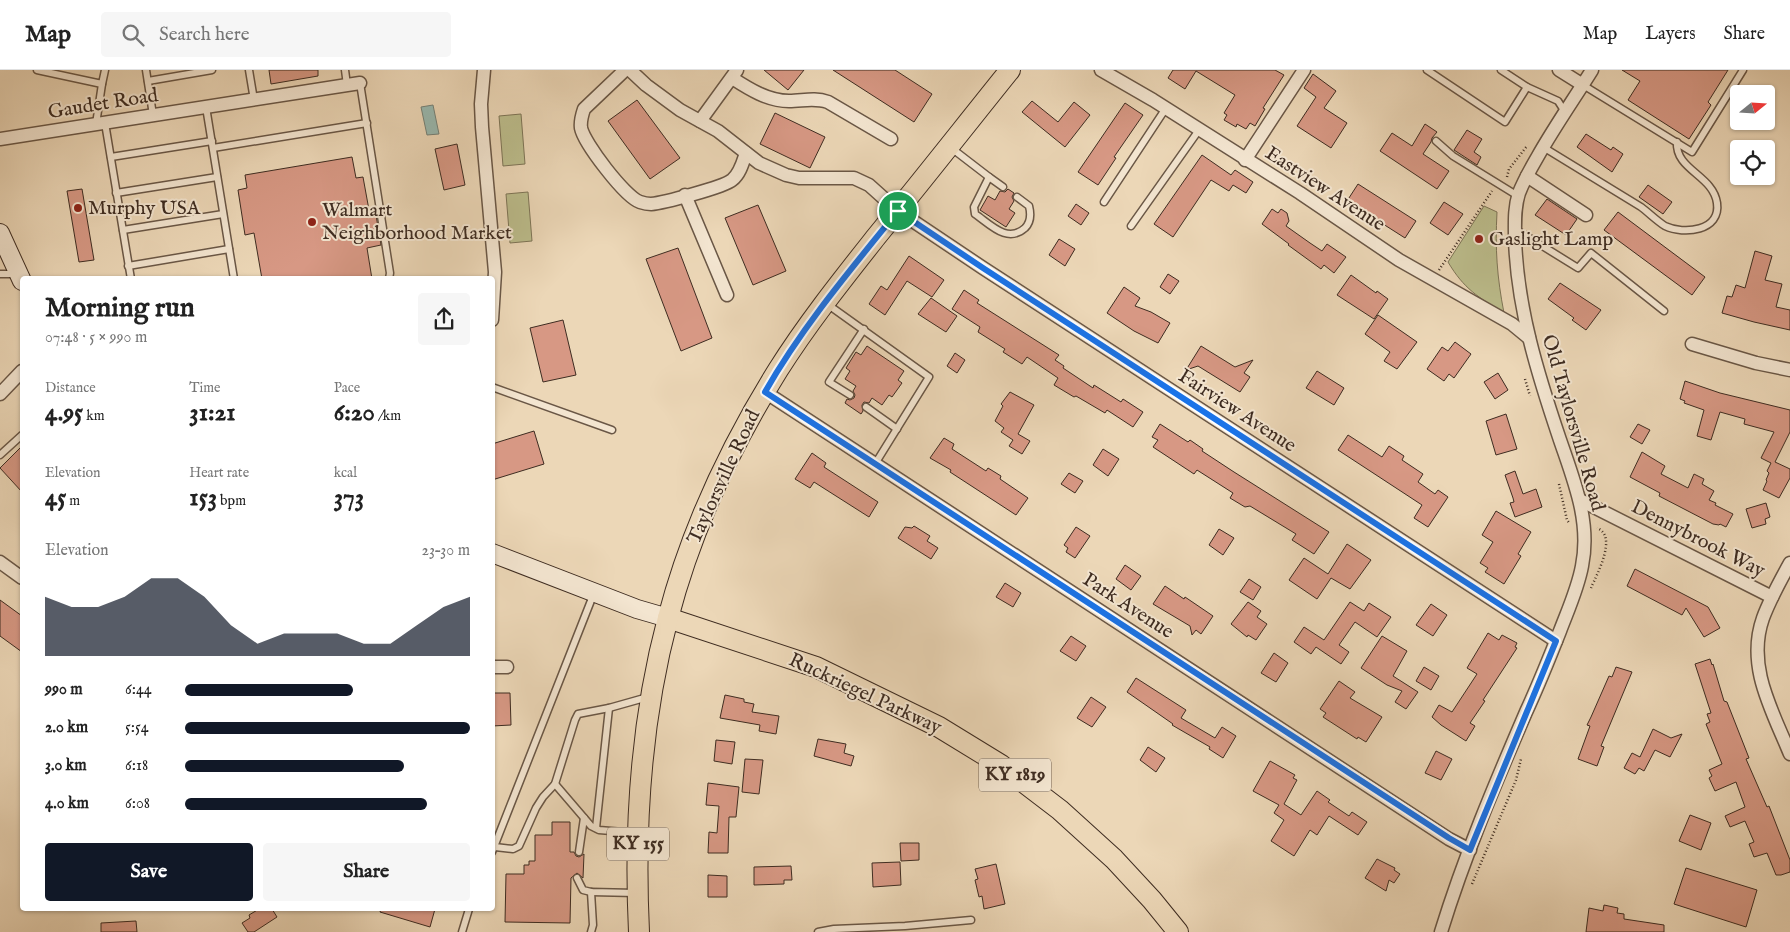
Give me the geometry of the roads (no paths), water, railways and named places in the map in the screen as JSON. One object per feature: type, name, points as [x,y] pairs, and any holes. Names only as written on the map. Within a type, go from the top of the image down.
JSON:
[{"type":"main road","name":"Taylorsville Road","points":[[639,932],[638,833],[644,755],[652,696],[668,618],[680,578],[707,505],[752,414],[792,349],[826,303],[1010,70]]},
{"type":"main road","points":[[2,242],[20,277]]},
{"type":"main road","name":"Ruckriegel Parkway","points":[[495,554],[637,609],[816,666],[939,727],[1001,765],[1060,810],[1114,859],[1152,900],[1178,932]]},
{"type":"street","points":[[484,70],[481,104],[482,127],[495,276]]},
{"type":"street","points":[[625,70],[584,109],[581,118],[581,129],[592,151],[628,195],[638,201],[650,204],[721,186],[733,180],[746,153]]},
{"type":"street","name":"Fairview Avenue","points":[[630,70],[646,85],[673,105],[718,131],[759,163],[786,175],[811,179],[854,178],[869,185],[898,211],[983,268],[1556,641]]},
{"type":"street","name":"Eastview Avenue","points":[[1101,70],[1166,108],[1433,280],[1512,324],[1528,338]]},
{"type":"street","points":[[1559,70],[1583,84]]},
{"type":"street","name":"Old Taylorsville Road","points":[[1441,932],[1470,850],[1568,611],[1582,566],[1585,542],[1580,500],[1546,399],[1528,338],[1519,290],[1515,216],[1518,196],[1537,144],[1565,112],[1592,70]]},
{"type":"street","points":[[1245,160],[1301,71]]},
{"type":"street","points":[[700,121],[734,74],[746,87],[773,99],[789,101],[819,98],[891,139]]},
{"type":"street","name":"Gaudet Road","points":[[0,139],[360,83]]},
{"type":"street","points":[[1526,176],[1586,215]]},
{"type":"street","points":[[685,195],[727,295]]},
{"type":"street","points":[[1692,344],[1756,363],[1790,370]]},
{"type":"street","points":[[0,394],[20,373]]},
{"type":"street","name":"Park Avenue","points":[[765,392],[1470,850]]},
{"type":"street","name":"Dennybrook Way","points":[[1580,500],[1772,598]]},
{"type":"street","points":[[0,562],[20,577]]},
{"type":"street","points":[[1790,563],[1762,620],[1757,645],[1758,670],[1762,685],[1790,754]]},
{"type":"street","points":[[495,666],[507,667]]},
{"type":"lane","points":[[37,70],[102,84]]},
{"type":"lane","points":[[105,70],[102,84],[100,124],[110,157],[130,276]]},
{"type":"lane","points":[[146,70],[153,115]]},
{"type":"lane","points":[[148,81],[212,70]]},
{"type":"lane","points":[[249,70],[254,100]]},
{"type":"lane","points":[[345,70],[347,85]]},
{"type":"lane","points":[[1427,70],[1505,122],[1527,87]]},
{"type":"lane","points":[[1501,70],[1527,87],[1558,101],[1565,112]]},
{"type":"lane","points":[[1583,84],[1692,152],[1743,70]]},
{"type":"lane","points":[[360,83],[390,276]]},
{"type":"lane","points":[[206,107],[234,276]]},
{"type":"lane","points":[[1104,202],[1166,108]]},
{"type":"lane","points":[[110,157],[367,123]]},
{"type":"lane","points":[[1131,226],[1199,130]]},
{"type":"lane","points":[[1436,141],[1453,156],[1518,196]]},
{"type":"lane","points":[[1537,144],[1647,211],[1664,226],[1690,231],[1706,226],[1712,221],[1717,212],[1717,203],[1706,182],[1698,173],[1689,168],[1678,154],[1677,142]]},
{"type":"lane","points":[[949,146],[1003,187]]},
{"type":"lane","points":[[116,193],[217,177]]},
{"type":"lane","points":[[989,177],[974,207],[975,214],[1003,234],[1012,235],[1020,233],[1028,225],[1031,214],[1029,206],[1017,198]]},
{"type":"lane","points":[[122,230],[223,214]]},
{"type":"lane","points":[[1515,229],[1578,268],[1591,253],[1664,311]]},
{"type":"lane","points":[[128,266],[229,249]]},
{"type":"lane","points":[[0,274],[20,277]]},
{"type":"lane","points":[[826,303],[928,377],[875,464]]},
{"type":"lane","points":[[850,395],[830,382],[864,329]]},
{"type":"lane","points":[[495,388],[612,430]]},
{"type":"lane","points":[[866,407],[897,428]]},
{"type":"lane","points":[[0,454],[20,437]]},
{"type":"lane","points":[[495,846],[595,592]]},
{"type":"lane","points":[[495,849],[513,849],[519,846],[536,808],[555,784],[578,714],[652,696]]},
{"type":"lane","points":[[596,828],[609,708]]},
{"type":"lane","points":[[555,784],[584,818],[599,830],[638,833]]},
{"type":"lane","points":[[578,852],[584,818]]},
{"type":"lane","points":[[577,878],[584,890],[591,892],[638,893]]},
{"type":"lane","points":[[591,892],[593,925],[591,932]]},
{"type":"lane","points":[[462,932],[468,911]]},
{"type":"lane","points":[[818,932],[834,929],[905,926],[971,920]]},
{"type":"water","points":[[433,105],[439,134],[427,135],[421,107]]},
{"type":"place","name":"Murphy USA","points":[[78,208]]},
{"type":"place","name":"Walmart Neighborhood Market","points":[[312,222]]},
{"type":"place","name":"Gaslight Lamp","points":[[1479,239]]}]
